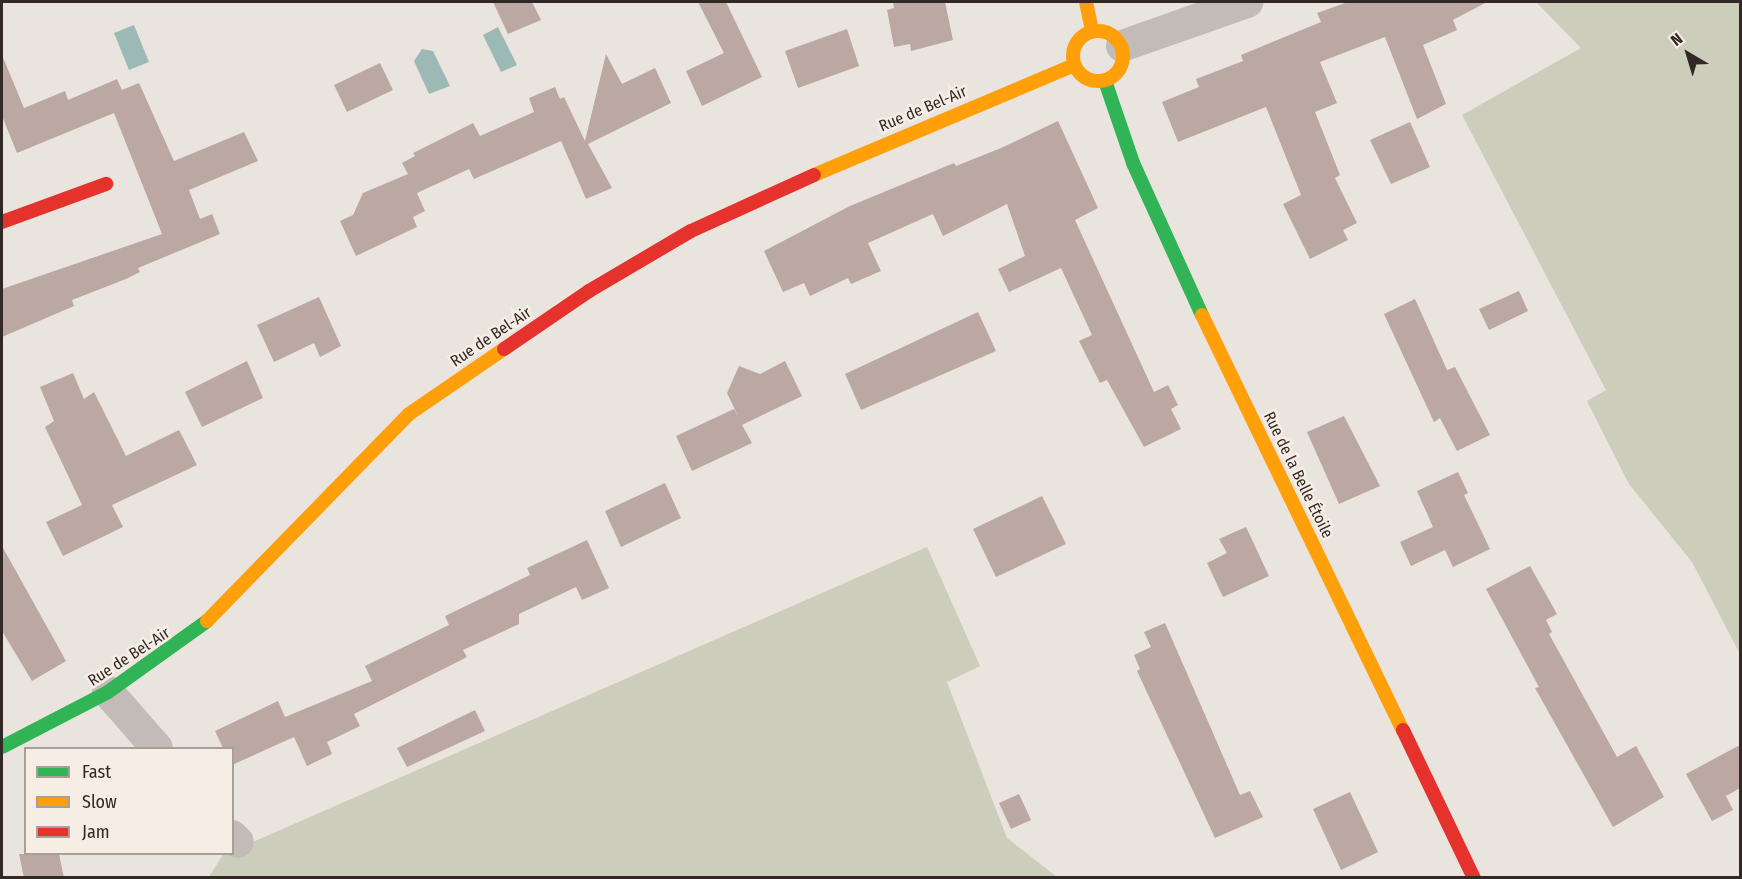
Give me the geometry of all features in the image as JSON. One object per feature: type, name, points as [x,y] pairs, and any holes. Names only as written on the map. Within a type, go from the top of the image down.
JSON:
[{"type":"street","points":[[1086,2],[1092,31]]},
{"type":"street","points":[[1122,46],[1247,2]]},
{"type":"street","points":[[1092,31],[1107,32],[1122,46],[1123,64],[1105,81],[1090,81],[1074,65],[1074,48],[1092,31]]},
{"type":"street","name":"Rue de Bel-Air","points":[[2,747],[108,692],[197,632],[409,414],[589,291],[691,231],[864,152],[1074,65]]},
{"type":"street","name":"Rue de la Belle Étoile","points":[[1105,81],[1133,163],[1182,274],[1474,878]]},
{"type":"street","points":[[2,222],[106,184]]},
{"type":"street","points":[[108,692],[156,747]]},
{"type":"green space","points":[[1536,2],[1740,2],[1740,654],[1692,562],[1629,484],[1587,401],[1606,390],[1462,115],[1581,48]]},
{"type":"green space","points":[[927,547],[980,666],[947,682],[1007,838],[1057,877],[208,878],[223,855],[234,855],[234,850]]},
{"type":"water","points":[[134,25],[149,62],[129,70],[114,33]]},
{"type":"water","points":[[498,27],[517,65],[501,72],[483,35]]},
{"type":"water","points":[[422,49],[433,51],[450,86],[429,94],[414,61]]},
{"type":"building","points":[[493,2],[532,2],[541,20],[508,34]]},
{"type":"building","points":[[698,2],[726,2],[762,77],[702,106],[686,71],[724,53]]},
{"type":"building","points":[[893,2],[945,2],[953,40],[911,51],[910,44],[894,47],[887,10],[894,8]]},
{"type":"building","points":[[1348,2],[1487,2],[1453,20],[1457,30],[1423,45],[1446,104],[1417,119],[1385,37],[1320,62],[1337,103],[1315,112],[1340,175],[1335,178],[1357,223],[1343,230],[1348,240],[1310,259],[1283,204],[1301,195],[1266,107],[1178,142],[1162,102],[1199,87],[1196,79],[1243,61],[1241,55],[1321,22],[1317,13]]},
{"type":"building","points":[[847,29],[859,66],[798,88],[785,51]]},
{"type":"building","points":[[606,54],[622,84],[655,68],[671,103],[588,144],[612,188],[586,199],[561,141],[474,179],[469,169],[417,193],[425,211],[413,217],[417,227],[356,256],[340,221],[353,215],[363,193],[408,174],[402,163],[415,156],[413,153],[473,123],[480,136],[534,112],[529,98],[555,87],[560,99],[564,97],[585,141]]},
{"type":"building","points":[[2,55],[24,108],[65,91],[68,100],[117,79],[122,90],[139,83],[174,161],[244,132],[258,161],[189,190],[200,219],[212,214],[220,234],[138,268],[140,272],[126,279],[72,300],[74,306],[2,337],[2,289],[162,234],[114,113],[17,153],[2,116]]},
{"type":"building","points":[[380,63],[393,90],[347,112],[334,85]]},
{"type":"building","points":[[1058,121],[1098,208],[1075,220],[1154,392],[1168,385],[1178,405],[1171,409],[1181,429],[1144,447],[1107,380],[1100,383],[1079,341],[1092,335],[1061,268],[1009,292],[998,269],[1025,256],[1007,204],[943,236],[933,214],[868,243],[881,271],[851,284],[848,278],[810,296],[804,283],[783,292],[764,251],[850,206],[954,163],[956,166],[1001,148]]},
{"type":"building","points":[[1410,122],[1430,167],[1391,184],[1370,140]]},
{"type":"building","points":[[1519,291],[1528,311],[1489,330],[1479,309]]},
{"type":"building","points":[[319,297],[341,346],[320,357],[314,343],[274,362],[257,325]]},
{"type":"building","points":[[1415,299],[1447,370],[1455,367],[1490,435],[1457,451],[1440,418],[1434,422],[1384,314]]},
{"type":"building","points":[[978,312],[996,351],[861,410],[845,374]]},
{"type":"building","points":[[247,361],[263,398],[202,427],[185,392]]},
{"type":"building","points":[[785,361],[802,396],[742,425],[752,443],[692,471],[676,436],[734,409],[738,416],[727,393],[739,366],[760,374]]},
{"type":"building","points":[[73,373],[84,399],[94,392],[126,456],[179,430],[197,465],[112,505],[123,527],[63,556],[46,522],[82,505],[45,427],[54,421],[40,387]]},
{"type":"building","points":[[1344,416],[1380,486],[1339,504],[1307,432]]},
{"type":"building","points":[[1458,472],[1468,493],[1464,495],[1490,549],[1453,567],[1445,550],[1411,566],[1400,542],[1433,527],[1417,491]]},
{"type":"building","points":[[665,483],[681,518],[621,547],[605,511]]},
{"type":"building","points":[[1042,496],[1066,544],[996,577],[973,529]]},
{"type":"building","points":[[1246,527],[1269,576],[1223,597],[1207,563],[1227,553],[1219,539]]},
{"type":"building","points":[[587,540],[609,588],[582,600],[576,587],[519,614],[519,624],[463,650],[467,657],[354,714],[360,726],[327,742],[332,754],[307,766],[294,737],[234,764],[234,747],[223,747],[215,731],[278,701],[285,717],[372,681],[365,666],[449,625],[445,616],[530,575],[527,568]]},
{"type":"building","points":[[2,546],[66,661],[32,681],[2,631]]},
{"type":"building","points":[[1530,566],[1557,614],[1546,620],[1552,632],[1549,634],[1617,757],[1636,746],[1664,797],[1613,827],[1535,688],[1539,687],[1486,589]]},
{"type":"building","points":[[1165,623],[1240,795],[1250,791],[1263,817],[1215,838],[1137,671],[1140,669],[1134,655],[1151,647],[1144,632]]},
{"type":"building","points":[[475,710],[485,731],[407,767],[397,748]]},
{"type":"building","points":[[1740,745],[1740,788],[1726,796],[1733,810],[1712,821],[1686,774]]},
{"type":"building","points":[[1350,792],[1378,852],[1341,870],[1313,809]]},
{"type":"building","points":[[1019,794],[1031,820],[1011,829],[999,803]]},
{"type":"building","points":[[19,854],[59,855],[64,878],[24,878]]},
{"type":"traffic: fast","points":[[1105,81],[1133,163],[1202,315]]},
{"type":"traffic: fast","points":[[2,747],[108,692],[207,621]]},
{"type":"traffic: slow","points":[[1086,2],[1092,31]]},
{"type":"traffic: slow","points":[[1103,31],[1116,38],[1122,46],[1123,56],[1122,66],[1116,74],[1108,80],[1093,81],[1080,74],[1074,66],[1073,51],[1080,38],[1088,32],[1103,31]]},
{"type":"traffic: slow","points":[[814,175],[1074,65]]},
{"type":"traffic: slow","points":[[1202,315],[1403,730]]},
{"type":"traffic: slow","points":[[207,621],[409,414],[504,349]]},
{"type":"traffic: jam","points":[[504,349],[589,291],[691,231],[814,175]]},
{"type":"traffic: jam","points":[[2,222],[106,184]]},
{"type":"traffic: jam","points":[[1403,730],[1474,878]]}]
